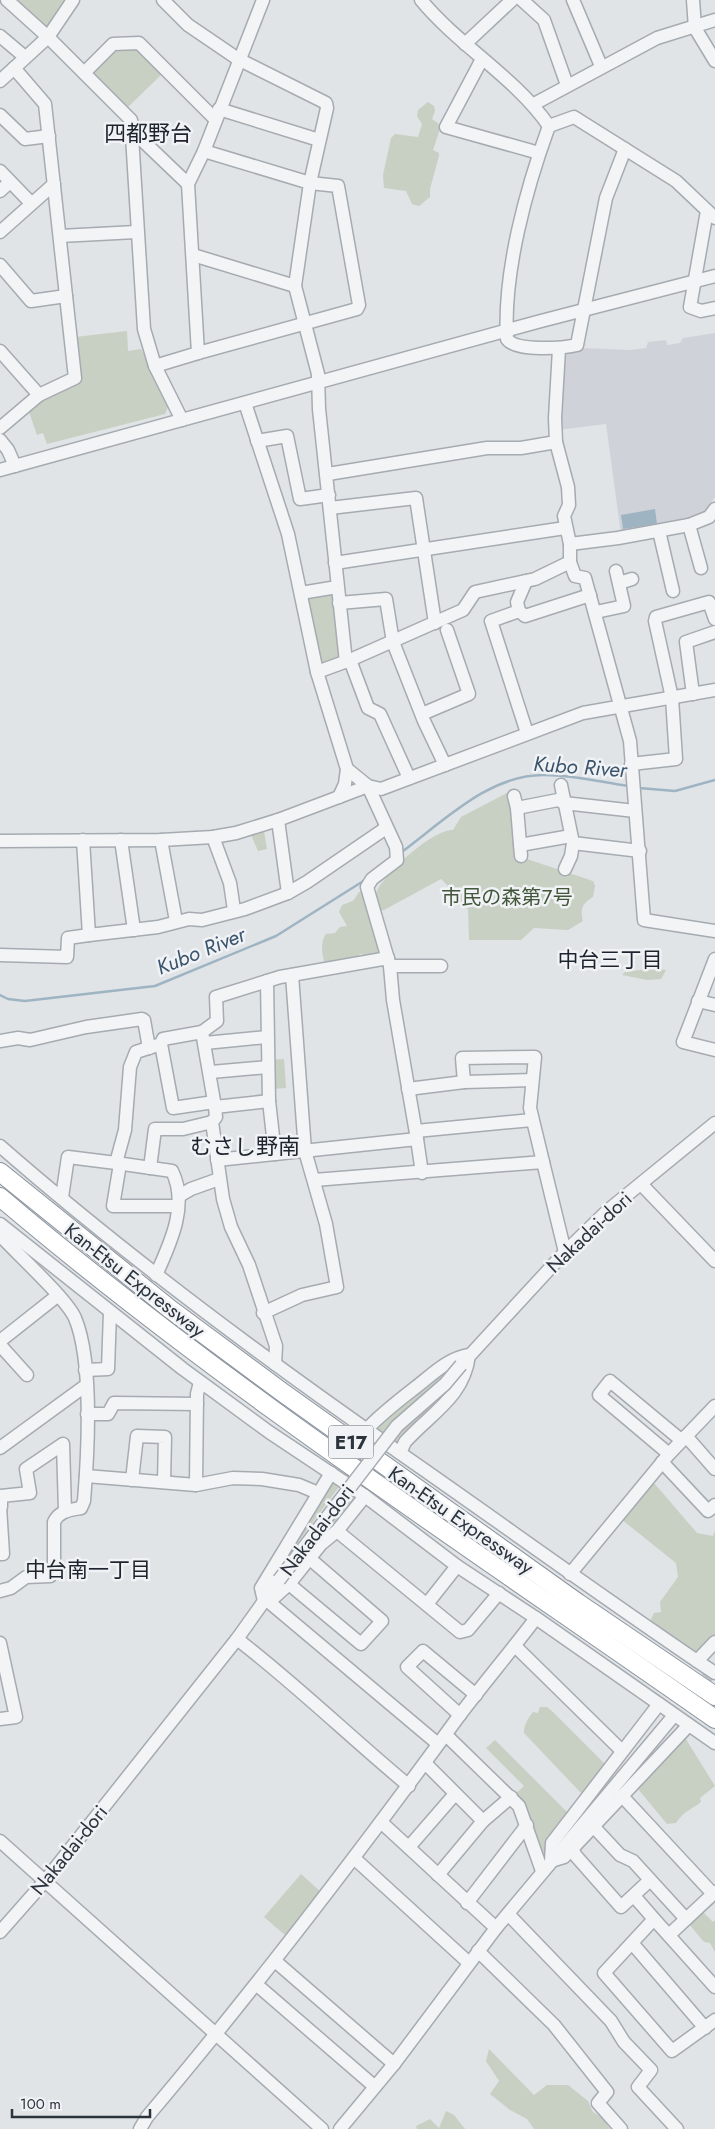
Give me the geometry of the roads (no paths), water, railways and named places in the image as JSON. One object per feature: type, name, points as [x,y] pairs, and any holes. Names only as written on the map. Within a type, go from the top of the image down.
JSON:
[{"type":"highway","name":"Kan-Etsu Expressway","points":[[0,1172],[170,1309],[289,1397],[578,1603],[715,1696]]},
{"type":"highway","name":"Kan-Etsu Expressway","points":[[0,1197],[156,1322],[268,1405],[715,1719]]},
{"type":"street","points":[[7,0],[48,37],[131,120],[136,232],[144,329],[155,366],[182,420]]},
{"type":"street","points":[[0,80],[48,37],[73,0]]},
{"type":"street","points":[[163,0],[188,26],[238,59],[326,103],[310,183],[295,286],[318,374],[317,383],[328,474],[337,587],[348,661],[368,708],[380,714],[409,778]]},
{"type":"street","points":[[198,353],[188,184],[204,151],[238,59],[263,0]]},
{"type":"street","points":[[421,0],[435,17],[464,44],[534,104],[549,126]]},
{"type":"street","points":[[464,44],[512,0]]},
{"type":"street","points":[[522,0],[544,20],[567,85]]},
{"type":"street","points":[[573,0],[601,66]]},
{"type":"street","points":[[693,0],[695,28],[715,61]]},
{"type":"street","points":[[534,104],[601,66],[657,38],[675,31],[695,28],[715,20]]},
{"type":"street","points":[[0,36],[25,57]]},
{"type":"street","points":[[84,73],[114,44],[139,42],[217,114],[319,140]]},
{"type":"street","points":[[482,59],[446,127],[539,153]]},
{"type":"street","points":[[0,428],[39,395],[75,378],[44,104],[14,68]]},
{"type":"street","points":[[0,115],[26,139],[49,136]]},
{"type":"street","points":[[625,149],[606,198],[577,345],[559,349],[515,345],[507,339],[510,290],[519,231],[539,153],[549,126],[574,117],[625,149],[676,181],[711,215],[690,307],[701,310],[715,308]]},
{"type":"street","points":[[133,139],[142,140],[188,184]]},
{"type":"street","points":[[155,366],[357,309],[359,305],[338,186],[310,183],[204,151]]},
{"type":"street","points":[[0,170],[31,203]]},
{"type":"street","points":[[0,191],[10,182]]},
{"type":"street","points":[[0,232],[54,184]]},
{"type":"street","points":[[60,236],[136,232]]},
{"type":"street","points":[[193,255],[295,286]]},
{"type":"street","points":[[0,265],[31,300],[66,296]]},
{"type":"street","points":[[0,470],[584,309],[715,276]]},
{"type":"street","points":[[559,349],[554,418],[556,442],[568,487],[569,505],[564,516],[565,528],[570,544],[570,562],[575,576],[585,578],[596,612],[630,741],[644,920],[715,931]]},
{"type":"street","points":[[0,351],[39,395]]},
{"type":"street","points":[[244,403],[288,534],[317,672],[346,769],[345,784],[338,797]]},
{"type":"street","points":[[257,441],[287,436],[300,500],[329,495]]},
{"type":"street","points":[[0,440],[8,450],[15,466]]},
{"type":"street","points":[[328,474],[487,448],[521,448],[556,442]]},
{"type":"street","points":[[330,508],[416,498],[435,622]]},
{"type":"street","points":[[570,544],[689,525],[709,517],[715,509]]},
{"type":"street","points":[[689,525],[701,568]]},
{"type":"street","points":[[335,563],[424,551],[565,528]]},
{"type":"street","points":[[659,531],[673,591]]},
{"type":"street","points":[[317,672],[393,642],[463,610],[475,592],[535,580],[570,562]]},
{"type":"street","points":[[596,612],[624,606],[617,577],[632,580]]},
{"type":"street","points":[[526,581],[516,602],[519,611],[525,616],[590,594]]},
{"type":"street","points":[[301,593],[337,587]]},
{"type":"street","points":[[339,603],[384,598],[393,642],[422,714],[446,765]]},
{"type":"street","points":[[632,770],[676,760],[672,698],[655,621],[656,617],[709,602],[715,619]]},
{"type":"street","points":[[519,611],[490,621],[490,623],[526,733]]},
{"type":"street","points":[[422,714],[469,694],[447,630]]},
{"type":"street","points":[[693,694],[686,642],[715,632]]},
{"type":"street","points":[[346,769],[368,786],[381,789],[583,713],[715,690]]},
{"type":"street","points":[[561,785],[572,839],[571,856],[565,869]]},
{"type":"street","points":[[0,841],[161,840],[213,837],[236,833],[278,820],[368,786]]},
{"type":"street","points":[[368,786],[396,847],[397,860],[372,879],[368,887],[389,962],[422,1173]]},
{"type":"street","points":[[635,811],[564,803],[558,800],[516,802],[521,850],[572,839],[640,851]]},
{"type":"street","points":[[278,820],[288,892]]},
{"type":"street","points":[[0,955],[67,957],[68,938],[134,930],[176,921],[202,920],[234,910],[245,909],[288,892],[318,875],[386,828]]},
{"type":"street","points":[[213,837],[230,882],[234,910]]},
{"type":"street","points":[[83,840],[89,935]]},
{"type":"street","points":[[121,840],[134,930]]},
{"type":"street","points":[[161,840],[176,921]]},
{"type":"street","points":[[715,959],[682,1042],[715,1050]]},
{"type":"street","points":[[203,1038],[217,1021],[216,997],[267,981],[292,975],[389,962],[441,966]]},
{"type":"street","points":[[263,1312],[302,1295],[337,1287],[326,1224],[305,1152],[292,975]]},
{"type":"street","points":[[267,981],[269,1101],[275,1154]]},
{"type":"street","points":[[698,1001],[715,1005]]},
{"type":"street","points":[[0,1042],[18,1038],[30,1040],[86,1027],[142,1019],[155,1046],[173,1108],[175,1129]]},
{"type":"street","points":[[219,1179],[191,1189],[178,1201],[113,1206],[118,1163],[125,1130],[130,1067],[136,1052],[155,1046],[163,1039],[267,1037]]},
{"type":"street","points":[[150,1168],[156,1129],[175,1129],[212,1122],[216,1117],[211,1072],[203,1038]]},
{"type":"street","points":[[464,1082],[462,1058],[535,1057],[530,1108],[565,1252]]},
{"type":"street","points":[[211,1072],[268,1067]]},
{"type":"street","points":[[408,1089],[464,1082],[532,1080]]},
{"type":"street","points":[[173,1108],[269,1101]]},
{"type":"street","points":[[217,1160],[305,1152],[532,1120]]},
{"type":"street","points":[[212,1122],[219,1179],[231,1227],[249,1265],[263,1312],[276,1346],[275,1364]]},
{"type":"street","name":"Nakadai-dori","points":[[0,1932],[45,1880],[284,1582],[397,1426],[445,1384],[565,1252],[606,1212],[715,1123]]},
{"type":"street","points":[[0,1146],[156,1275],[275,1364],[570,1574],[715,1673]]},
{"type":"street","points":[[62,1197],[68,1157],[173,1172],[178,1201],[175,1232],[156,1275]]},
{"type":"street","points":[[314,1180],[543,1162]]},
{"type":"street","points":[[641,1184],[715,1260]]},
{"type":"street","points":[[0,1224],[200,1382],[365,1496],[457,1566],[536,1618],[715,1743]]},
{"type":"street","points":[[0,1235],[75,1318],[81,1341],[85,1370],[87,1414],[86,1476],[83,1505],[65,1511],[56,1517],[54,1522],[54,1570],[50,1576],[26,1577],[12,1588],[0,1591]]},
{"type":"street","points":[[27,1375],[0,1343],[57,1296]]},
{"type":"street","points":[[85,1370],[108,1369],[110,1312]]},
{"type":"street","points":[[366,1430],[390,1406],[439,1368],[456,1358],[470,1355],[466,1376],[456,1390],[405,1442],[400,1453]]},
{"type":"street","points":[[715,1469],[683,1438],[610,1381],[599,1394],[666,1458],[708,1511],[715,1505]]},
{"type":"street","points":[[196,1485],[197,1404],[200,1382]]},
{"type":"street","points":[[0,1448],[85,1386]]},
{"type":"street","points":[[87,1414],[108,1414],[114,1403],[197,1404]]},
{"type":"street","points":[[570,1574],[683,1438],[715,1406]]},
{"type":"street","points":[[132,1480],[137,1436],[165,1437],[164,1482]]},
{"type":"street","points":[[0,1554],[3,1554],[1,1496],[30,1493],[26,1469],[63,1444],[65,1511]]},
{"type":"street","points":[[331,1474],[261,1588],[267,1602],[442,1740],[511,1798],[519,1806],[527,1824],[542,1871]]},
{"type":"street","points":[[86,1476],[196,1485],[233,1478],[262,1479],[298,1485],[318,1493]]},
{"type":"street","points":[[309,1558],[382,1622],[361,1644],[284,1582],[321,1544],[337,1531],[365,1496]]},
{"type":"street","points":[[337,1531],[460,1632],[468,1630],[499,1593]]},
{"type":"street","points":[[426,1604],[457,1566]]},
{"type":"street","points":[[140,2129],[147,2117],[257,1986],[355,1859],[460,1715],[536,1618]]},
{"type":"street","points":[[237,1639],[295,1685],[347,1734],[409,1786]]},
{"type":"street","points":[[697,1661],[715,1642]]},
{"type":"street","points":[[0,1643],[16,1717],[0,1719]]},
{"type":"street","points":[[515,1646],[622,1751]]},
{"type":"street","points":[[460,1715],[407,1667],[422,1650],[476,1695]]},
{"type":"street","points":[[551,1861],[552,1843],[659,1704]]},
{"type":"street","points":[[340,2129],[394,2064],[478,1951],[542,1871],[671,1719]]},
{"type":"street","points":[[551,1861],[564,1857],[689,1725]]},
{"type":"street","points":[[426,1764],[483,1821]]},
{"type":"street","points":[[409,1847],[455,1794]]},
{"type":"street","points":[[622,1796],[714,1893],[669,1936]]},
{"type":"street","points":[[438,1875],[483,1821],[511,1798]]},
{"type":"street","points":[[382,1822],[496,1928]]},
{"type":"street","points":[[467,1903],[527,1824]]},
{"type":"street","points":[[593,1826],[620,1855],[633,1861],[686,1920]]},
{"type":"street","points":[[0,1841],[322,2129]]},
{"type":"street","points":[[572,1849],[621,1908],[650,1880]]},
{"type":"street","points":[[355,1859],[469,1963]]},
{"type":"street","points":[[634,1896],[715,1987]]},
{"type":"street","points":[[508,1914],[611,2021],[624,2042],[651,2070],[638,2087],[677,2129]]},
{"type":"street","points":[[632,1943],[710,2024],[672,2051],[604,1973],[654,1919]]},
{"type":"street","points":[[478,1951],[554,2025],[575,2050],[607,2092],[598,2103],[621,2129]]},
{"type":"street","points":[[275,1961],[394,2064]]},
{"type":"street","points":[[257,1986],[374,2086]]},
{"type":"water","points":[[655,509],[657,524],[623,529],[621,515]]},
{"type":"waterway","name":"Kubo River","points":[[403,851],[469,801],[487,790],[506,782],[525,777],[555,775],[628,786]]},
{"type":"waterway","name":"Kubo River","points":[[639,788],[675,791],[715,780]]},
{"type":"waterway","name":"Kubo River","points":[[0,995],[8,999],[25,1001],[155,986],[276,936],[365,880]]},
{"type":"tunnel","points":[[671,1719],[715,1668]]},
{"type":"district","name":"四都野台","points":[[148,133]]},
{"type":"district","name":"中台三丁目","points":[[610,960]]},
{"type":"district","name":"むさし野南","points":[[245,1146]]},
{"type":"district","name":"中台南一丁目","points":[[88,1570]]},
{"type":"park label","name":"市民の森第７号","points":[[507,897]]}]
